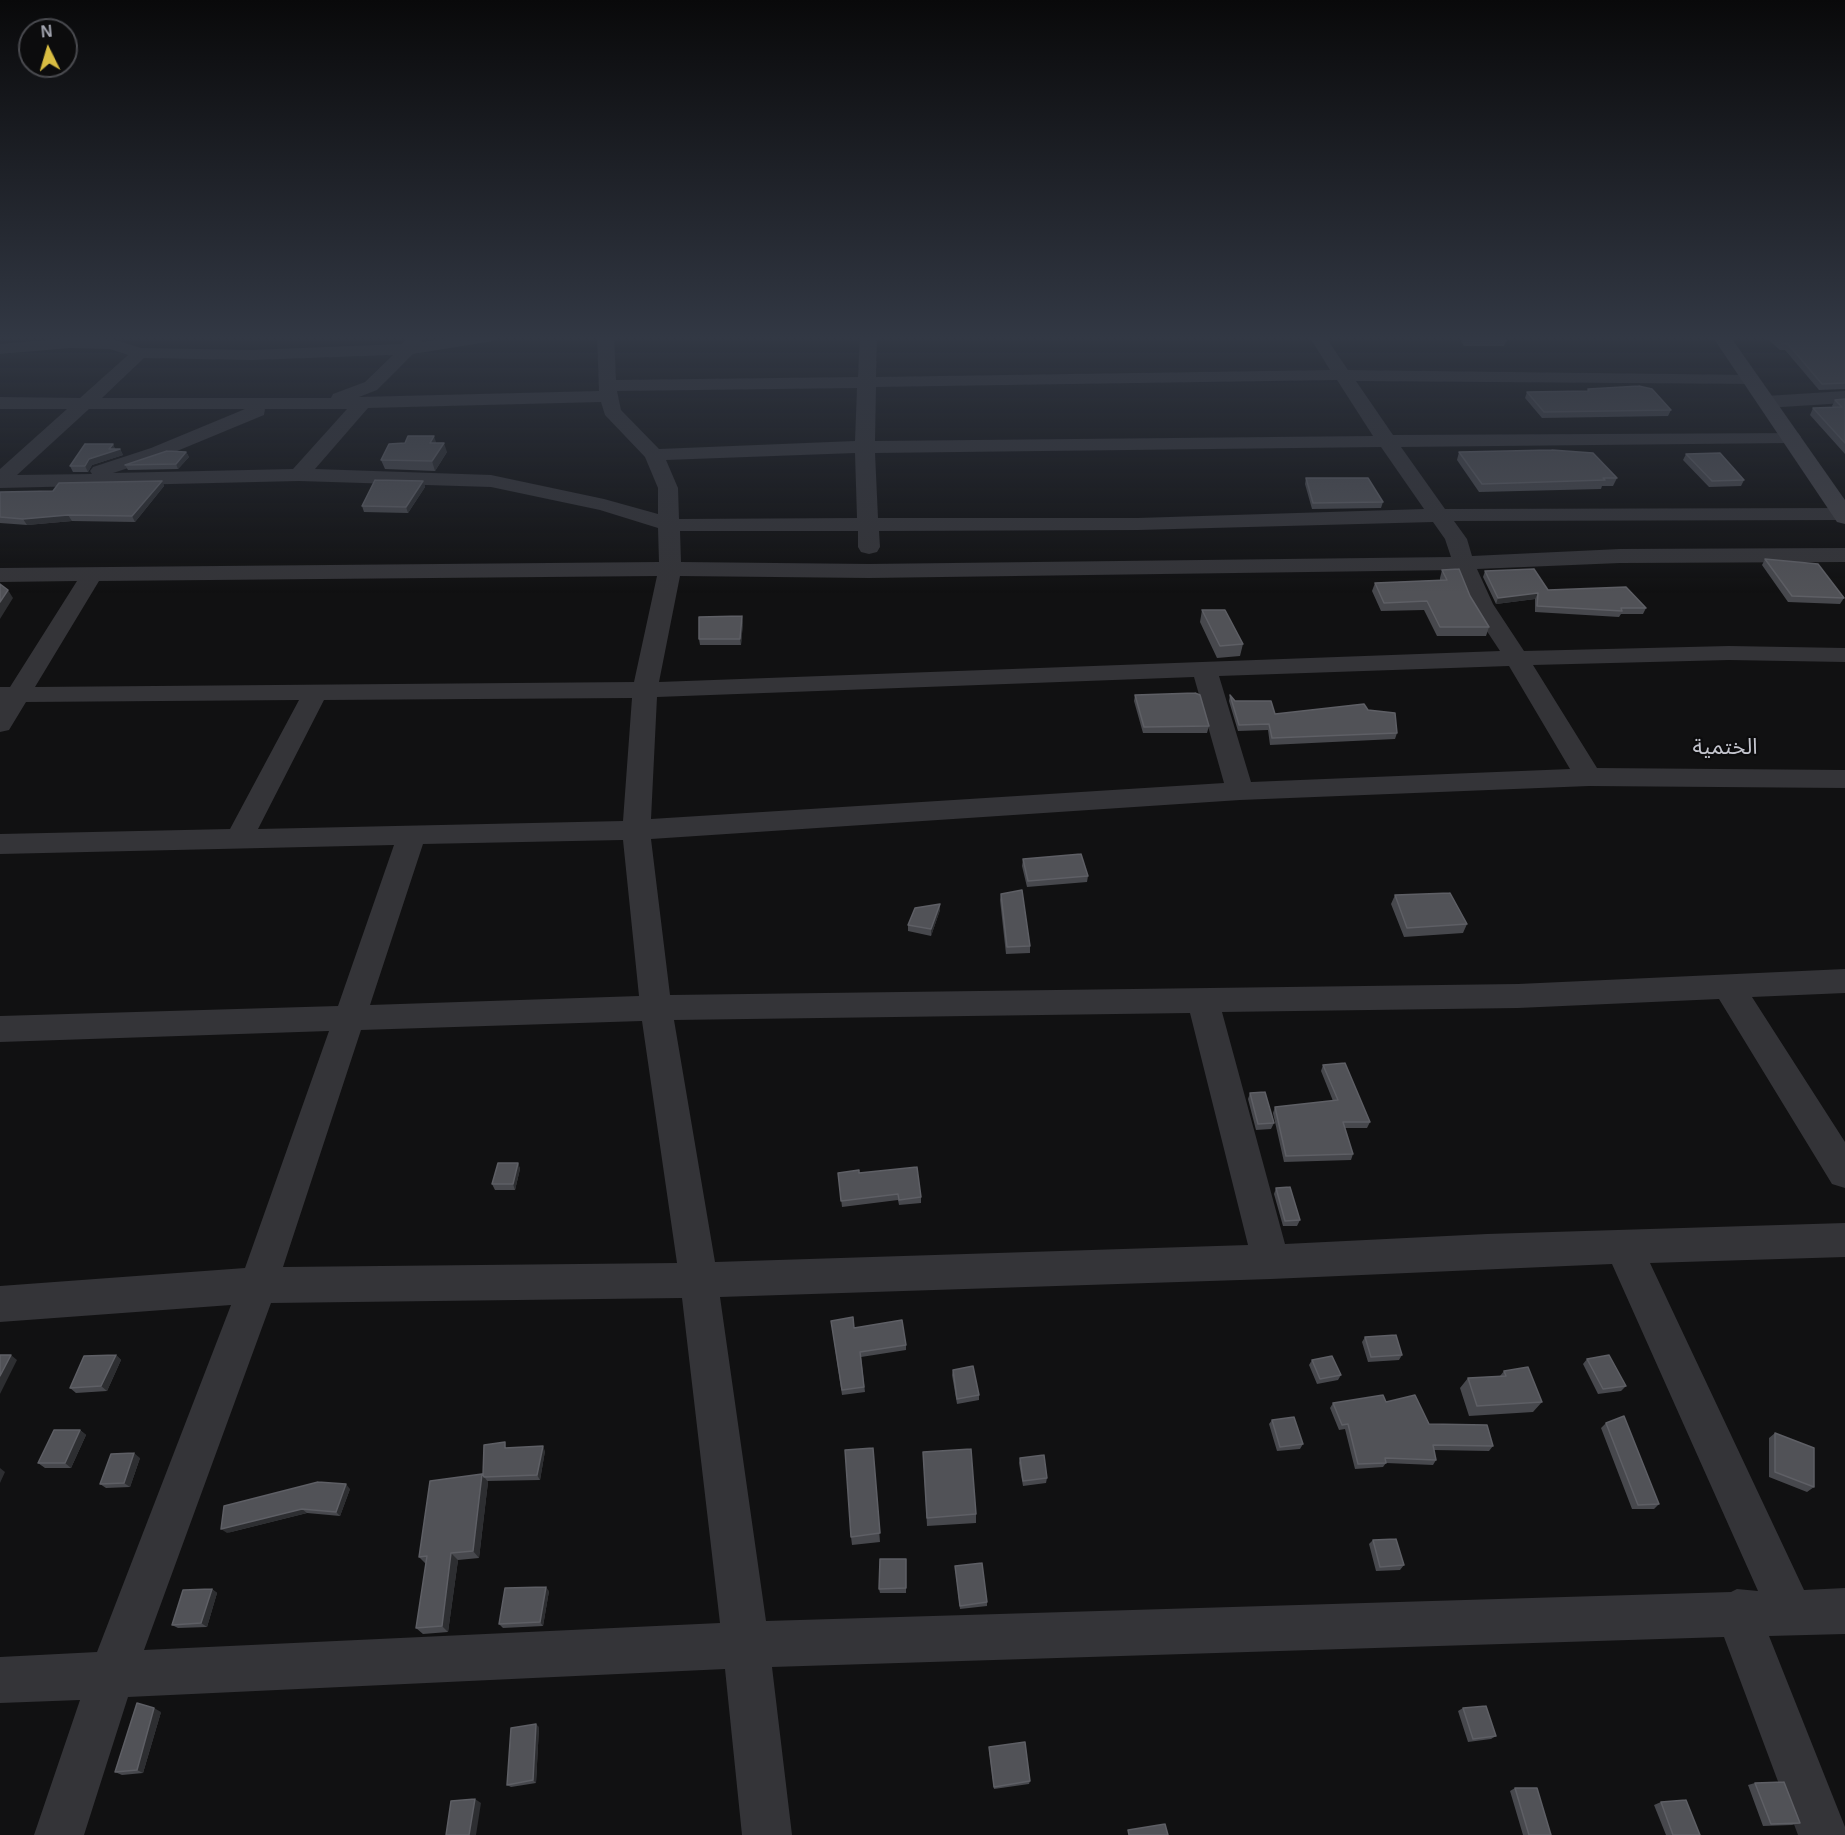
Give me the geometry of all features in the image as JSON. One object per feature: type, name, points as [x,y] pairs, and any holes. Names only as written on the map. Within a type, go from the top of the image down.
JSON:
[{"type":"street","points":[[0,481],[65,422]]},
{"type":"street","points":[[69,481],[158,452],[232,422]]},
{"type":"street","points":[[299,475],[346,422]]},
{"type":"street","points":[[620,422],[654,455],[668,488],[671,525],[670,569],[645,690],[636,830],[656,1008],[699,1280],[746,1645],[767,1835]]},
{"type":"street","points":[[866,422],[869,571]]},
{"type":"street","points":[[1374,422],[1456,539],[1481,604],[1518,658],[1544,707],[1590,777]]},
{"type":"street","points":[[1780,422],[1841,506]]},
{"type":"street","points":[[654,455],[865,447],[1791,437]]},
{"type":"street","points":[[0,481],[299,475],[491,481],[604,505],[671,525],[1138,524],[1841,506]]},
{"type":"street","points":[[1138,524],[1151,568]]},
{"type":"street","points":[[0,575],[91,576],[670,569],[869,571],[1151,568],[1464,563],[1620,556],[1845,555]]},
{"type":"street","points":[[0,724],[10,695],[91,576]]},
{"type":"street","points":[[10,695],[645,690],[1518,658],[1729,654],[1845,655]]},
{"type":"street","points":[[1204,669],[1240,791]]},
{"type":"street","points":[[239,839],[315,693]]},
{"type":"street","points":[[0,844],[636,830],[1240,791],[1590,777],[1845,779]]},
{"type":"street","points":[[58,1835],[112,1674],[258,1285],[412,835]]},
{"type":"street","points":[[0,1029],[656,1008],[1518,996],[1845,981]]},
{"type":"street","points":[[1727,985],[1845,1173]]},
{"type":"street","points":[[1203,1002],[1271,1262]]},
{"type":"street","points":[[0,1304],[258,1285],[699,1280],[1271,1262],[1623,1246],[1845,1240]]},
{"type":"street","points":[[1623,1246],[1791,1612]]},
{"type":"street","points":[[0,1680],[746,1645],[1737,1612],[1845,1611]]},
{"type":"street","points":[[1737,1612],[1823,1835]]},
{"type":"building","points":[[1825,422],[1845,422],[1845,443]]},
{"type":"building","points":[[408,436],[434,436],[430,443],[444,443],[432,461],[381,460],[389,444],[405,443]]},
{"type":"building","points":[[85,444],[113,444],[109,449],[120,449],[89,459],[85,466],[70,466]]},
{"type":"building","points":[[1552,450],[1593,453],[1617,478],[1482,484],[1459,452]]},
{"type":"building","points":[[167,451],[186,452],[176,464],[125,465]]},
{"type":"building","points":[[1720,453],[1744,480],[1712,481],[1686,454]]},
{"type":"building","points":[[1306,478],[1368,478],[1383,502],[1313,503]]},
{"type":"building","points":[[375,480],[423,481],[406,507],[362,506]]},
{"type":"building","points":[[162,481],[132,516],[68,515],[23,519],[0,517],[0,492],[53,491],[59,483]]},
{"type":"building","points":[[1765,559],[1818,564],[1844,598],[1792,596]]},
{"type":"building","points":[[1459,569],[1470,596],[1489,627],[1440,627],[1427,601],[1384,603],[1375,583],[1447,580],[1442,570]]},
{"type":"building","points":[[1534,569],[1548,590],[1626,587],[1646,608],[1621,608],[1622,611],[1537,606],[1538,593],[1498,598],[1485,571]]},
{"type":"building","points":[[0,584],[8,590],[0,602]]},
{"type":"building","points":[[1202,610],[1225,610],[1243,644],[1220,646]]},
{"type":"building","points":[[742,616],[740,639],[699,639],[699,617]]},
{"type":"building","points":[[1195,693],[1200,695],[1209,726],[1144,727],[1135,695]]},
{"type":"building","points":[[1230,695],[1235,701],[1271,701],[1275,714],[1364,704],[1368,710],[1395,713],[1397,733],[1272,738],[1269,724],[1239,725]]},
{"type":"building","points":[[1081,854],[1088,876],[1028,881],[1023,859]]},
{"type":"building","points":[[1022,890],[1030,946],[1007,947],[1001,894]]},
{"type":"building","points":[[1450,893],[1467,924],[1407,928],[1395,895]]},
{"type":"building","points":[[940,904],[931,929],[908,925],[915,908]]},
{"type":"building","points":[[1345,1063],[1370,1122],[1343,1122],[1353,1154],[1286,1156],[1275,1107],[1338,1100],[1323,1065]]},
{"type":"building","points":[[1265,1092],[1274,1123],[1258,1124],[1250,1093]]},
{"type":"building","points":[[498,1163],[518,1163],[513,1184],[492,1184]]},
{"type":"building","points":[[917,1167],[921,1197],[899,1200],[898,1194],[841,1201],[838,1173]]},
{"type":"building","points":[[1290,1187],[1300,1220],[1285,1221],[1276,1188]]},
{"type":"building","points":[[853,1317],[854,1328],[902,1320],[906,1345],[860,1352],[864,1387],[842,1390],[831,1321]]},
{"type":"building","points":[[1396,1335],[1402,1355],[1371,1357],[1365,1337]]},
{"type":"building","points":[[0,1355],[11,1355],[0,1376]]},
{"type":"building","points":[[116,1355],[101,1386],[70,1388],[84,1356]]},
{"type":"building","points":[[1609,1355],[1626,1386],[1603,1389],[1587,1359]]},
{"type":"building","points":[[1332,1356],[1341,1375],[1320,1379],[1312,1360]]},
{"type":"building","points":[[973,1366],[979,1395],[957,1399],[953,1370]]},
{"type":"building","points":[[1528,1367],[1542,1402],[1477,1406],[1468,1378],[1506,1376],[1504,1371]]},
{"type":"building","points":[[1383,1395],[1386,1402],[1415,1395],[1429,1424],[1487,1425],[1493,1446],[1433,1445],[1436,1460],[1385,1458],[1386,1463],[1358,1464],[1348,1424],[1342,1425],[1333,1403]]},
{"type":"building","points":[[1624,1416],[1659,1504],[1638,1505],[1606,1423]]},
{"type":"building","points":[[1294,1417],[1303,1444],[1280,1447],[1272,1420]]},
{"type":"building","points":[[54,1430],[80,1430],[65,1463],[38,1463]]},
{"type":"building","points":[[1775,1433],[1814,1448],[1814,1487],[1775,1472]]},
{"type":"building","points":[[505,1442],[505,1448],[543,1446],[537,1475],[484,1477],[484,1445]]},
{"type":"building","points":[[873,1448],[880,1533],[851,1537],[845,1450]]},
{"type":"building","points":[[971,1449],[976,1514],[927,1518],[923,1452]]},
{"type":"building","points":[[134,1453],[124,1483],[100,1484],[111,1454]]},
{"type":"building","points":[[1044,1455],[1047,1478],[1023,1481],[1020,1458]]},
{"type":"building","points":[[482,1474],[473,1551],[451,1553],[442,1626],[416,1628],[427,1556],[419,1557],[430,1481]]},
{"type":"building","points":[[318,1482],[346,1484],[336,1512],[302,1509],[221,1529],[224,1506]]},
{"type":"building","points":[[1396,1539],[1404,1565],[1380,1567],[1373,1540]]},
{"type":"building","points":[[880,1559],[906,1559],[906,1588],[879,1589]]},
{"type":"building","points":[[982,1563],[987,1602],[960,1606],[955,1566]]},
{"type":"building","points":[[546,1587],[540,1622],[499,1624],[505,1588]]},
{"type":"building","points":[[212,1589],[201,1623],[172,1625],[183,1590]]},
{"type":"building","points":[[137,1703],[154,1708],[137,1770],[115,1772]]},
{"type":"building","points":[[1486,1706],[1496,1736],[1473,1739],[1463,1708]]},
{"type":"building","points":[[536,1724],[533,1780],[507,1785],[511,1728]]},
{"type":"building","points":[[1025,1742],[1030,1781],[994,1787],[989,1747]]},
{"type":"building","points":[[1784,1782],[1800,1823],[1771,1824],[1755,1783]]},
{"type":"building","points":[[1515,1788],[1537,1788],[1551,1835],[1529,1835]]},
{"type":"building","points":[[475,1799],[469,1835],[446,1835],[451,1801]]},
{"type":"building","points":[[1686,1800],[1700,1835],[1673,1835],[1661,1802]]},
{"type":"building","points":[[1165,1824],[1168,1835],[1129,1835],[1128,1830]]},
{"type":"district","name":"الختمية","points":[[1725,748]]}]
